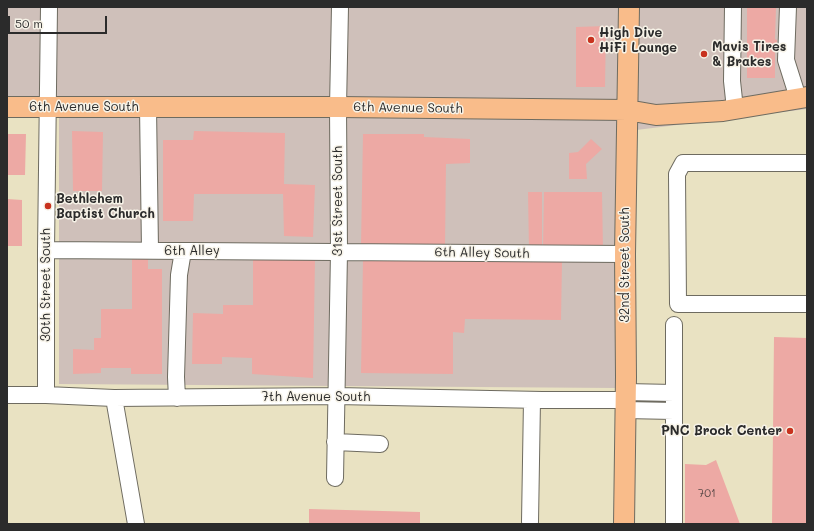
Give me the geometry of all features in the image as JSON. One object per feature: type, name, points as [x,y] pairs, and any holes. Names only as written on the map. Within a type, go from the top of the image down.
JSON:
[{"type":"main road","name":"32nd Street South","points":[[624,524],[628,7]]},
{"type":"main road","name":"6th Avenue South","points":[[7,107],[338,107],[627,110],[656,115],[723,111],[803,98]]},
{"type":"street","name":"30th Street South","points":[[46,395],[46,250],[48,189],[47,108],[50,7]]},
{"type":"street","name":"31st Street South","points":[[335,478],[334,442],[339,252],[338,107],[340,7]]},
{"type":"street","points":[[734,7],[732,73],[735,109]]},
{"type":"street","points":[[788,7],[786,60],[803,98]]},
{"type":"street","points":[[148,108],[150,250]]},
{"type":"street","points":[[807,163],[683,162],[677,174],[678,304],[807,304]]},
{"type":"street","name":"6th Alley","points":[[46,250],[339,252]]},
{"type":"street","points":[[177,398],[176,370],[179,275],[183,250]]},
{"type":"street","name":"6th Alley South","points":[[339,252],[625,254]]},
{"type":"street","points":[[674,325],[674,524]]},
{"type":"street","points":[[625,400],[674,393]]},
{"type":"street","name":"7th Avenue South","points":[[7,395],[114,398],[336,396],[532,400],[625,400]]},
{"type":"street","points":[[114,398],[136,524]]},
{"type":"street","points":[[530,522],[532,400]]},
{"type":"street","points":[[625,400],[674,411]]},
{"type":"street","points":[[334,442],[380,444]]},
{"type":"shaded area","points":[[7,7],[807,7],[807,109],[620,132],[616,388],[59,384],[59,97],[7,96]]},
{"type":"building","points":[[747,7],[776,7],[775,39],[777,40],[777,44],[775,44],[775,78],[747,78]]},
{"type":"building","points":[[606,26],[605,87],[576,87],[576,27]]},
{"type":"building","points":[[72,131],[103,132],[102,191],[73,191]]},
{"type":"building","points":[[194,131],[285,133],[284,184],[315,185],[313,237],[284,236],[283,194],[194,194],[193,221],[163,221],[163,140],[193,140]]},
{"type":"building","points":[[7,134],[26,134],[25,175],[7,175]]},
{"type":"building","points":[[363,134],[424,134],[424,137],[470,139],[470,163],[446,164],[445,245],[361,245]]},
{"type":"building","points":[[591,139],[602,149],[586,164],[587,179],[569,179],[569,153],[578,152]]},
{"type":"building","points":[[528,192],[542,192],[542,250],[529,250]]},
{"type":"building","points":[[544,192],[602,192],[603,250],[543,250]]},
{"type":"building","points":[[7,199],[22,200],[22,246],[7,246]]},
{"type":"building","points":[[132,258],[148,258],[148,269],[162,269],[162,374],[131,374],[131,368],[101,368],[101,373],[73,374],[73,349],[94,350],[94,338],[101,338],[101,309],[132,309]]},
{"type":"building","points":[[315,259],[313,378],[252,374],[252,358],[222,357],[222,364],[192,364],[193,313],[223,314],[223,305],[253,305],[253,260]]},
{"type":"building","points":[[363,260],[562,261],[561,320],[465,319],[464,333],[453,332],[453,374],[361,373]]},
{"type":"building","name":"PNC Brock Center","points":[[774,337],[807,338],[807,524],[772,524]]},
{"type":"building","name":"PNC Brock Center","points":[[716,460],[740,524],[685,524],[685,464],[706,465]]},
{"type":"building","points":[[309,509],[420,512],[420,524],[309,524]]},
{"type":"place","name":"High Dive HiFi Lounge","points":[[591,40]]},
{"type":"place","name":"Mavis Tires & Brakes","points":[[704,54]]},
{"type":"place","name":"Bethlehem Baptist Church","points":[[48,206]]},
{"type":"place","name":"PNC Brock Center","points":[[790,431]]}]
